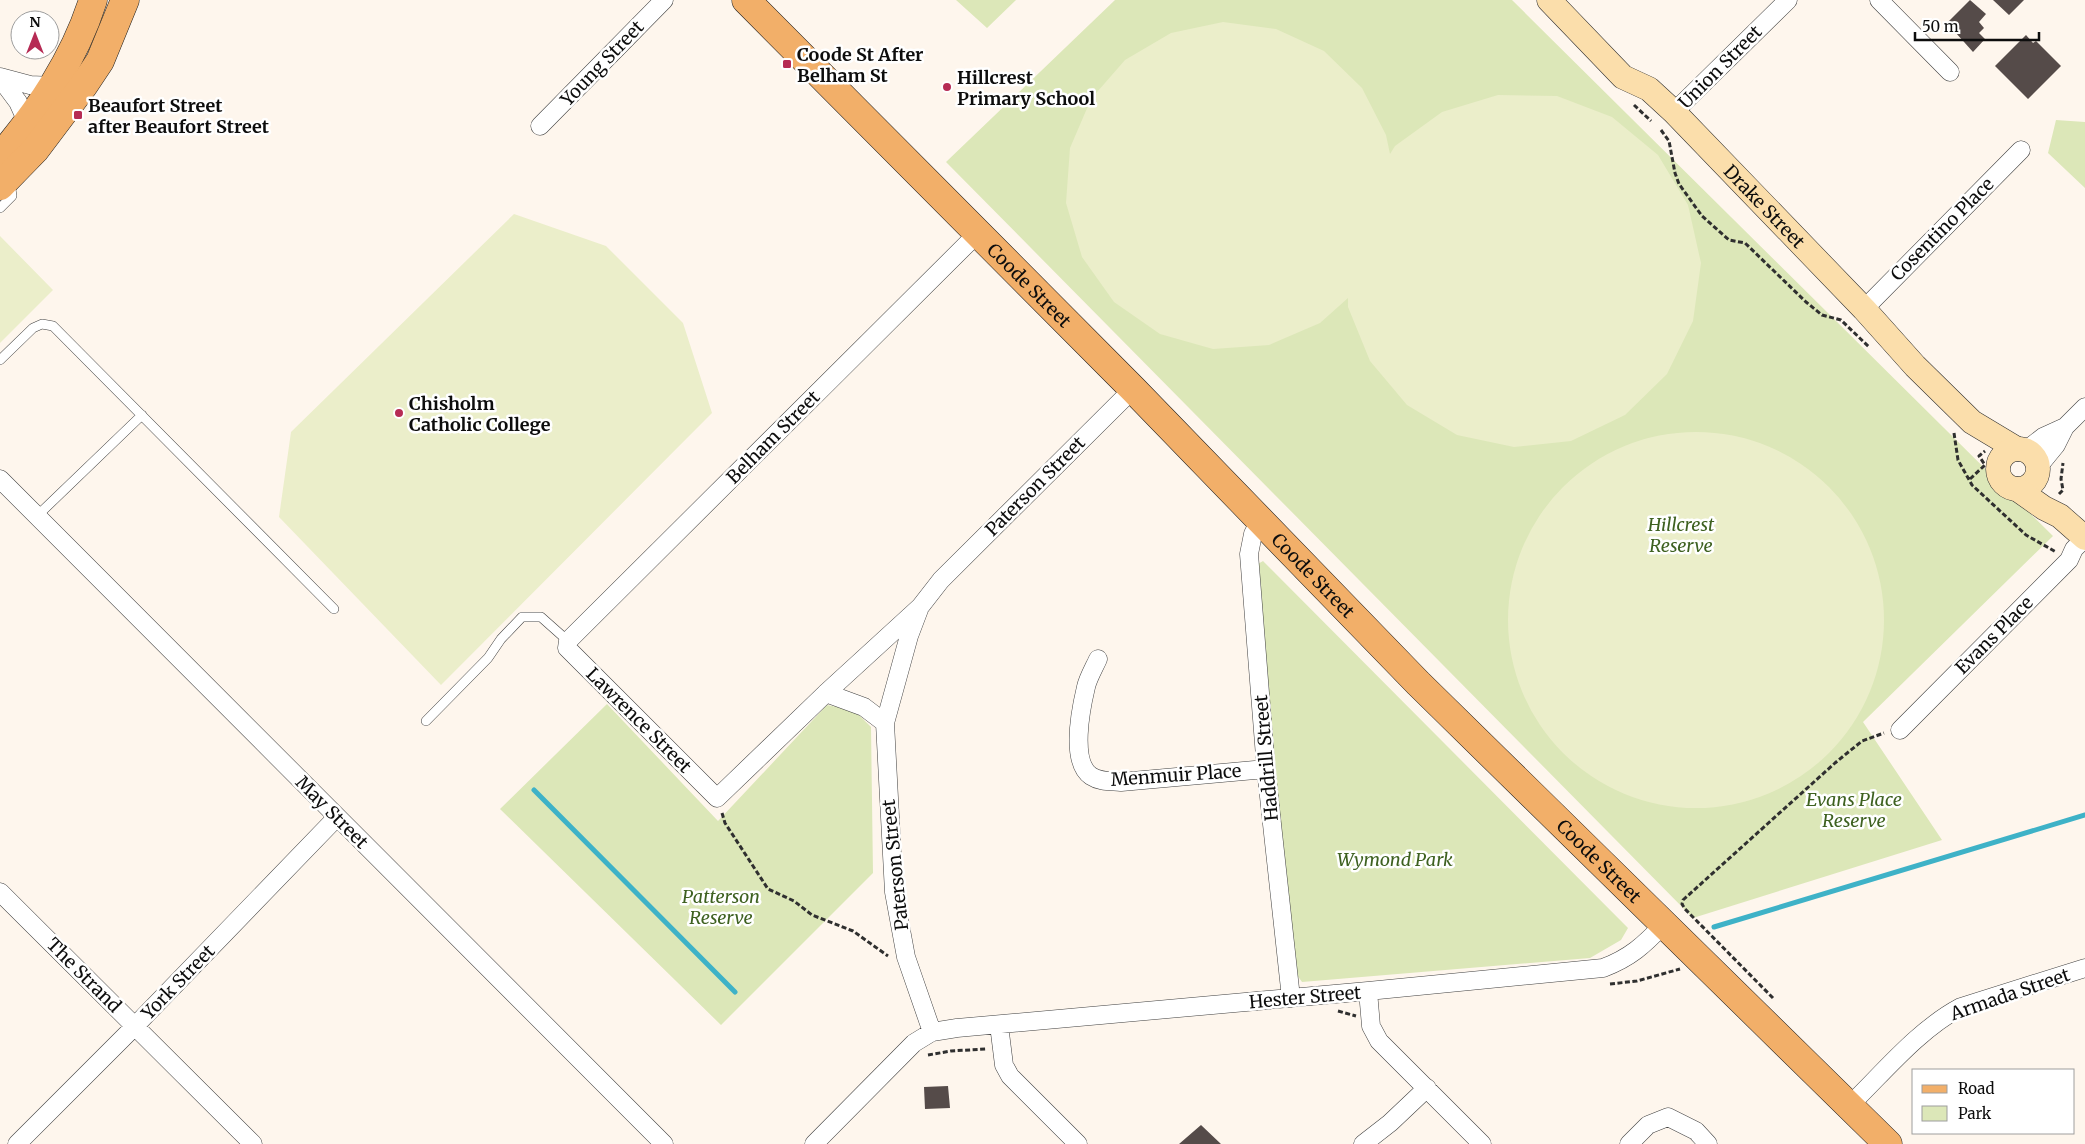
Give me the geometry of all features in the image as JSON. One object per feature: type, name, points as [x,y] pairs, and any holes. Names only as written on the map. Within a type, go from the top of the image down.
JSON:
[{"type":"main road","points":[[3,173],[28,124],[54,86],[75,47],[94,0]]},
{"type":"main road","points":[[3,173],[35,150],[84,85],[100,61],[125,0]]},
{"type":"main road","name":"Coode Street","points":[[746,0],[1133,389],[1412,676],[1888,1144]]},
{"type":"street","name":"Young Street","points":[[540,126],[664,0]]},
{"type":"street","name":"Drake Street","points":[[1549,0],[1623,77],[1649,89],[1674,112],[1864,309],[1915,366],[1961,425],[1982,445],[1998,470],[2002,481],[2060,516],[2085,538]]},
{"type":"street","name":"Union Street","points":[[1674,112],[1788,0]]},
{"type":"street","points":[[1879,0],[1950,72]]},
{"type":"street","points":[[0,77],[30,85],[54,86]]},
{"type":"street","points":[[0,77],[18,102],[28,124]]},
{"type":"street","name":"Cosentino Place","points":[[1864,309],[2021,150]]},
{"type":"street","name":"Belham Street","points":[[568,641],[978,234]]},
{"type":"street","name":"Paterson Street","points":[[717,798],[826,693],[920,607],[940,580],[1133,389]]},
{"type":"street","points":[[2017,489],[2030,484],[2029,460],[2043,437],[2065,428],[2085,407]]},
{"type":"street","name":"Drake Street","points":[[1961,425],[2029,460],[2055,501],[2060,516]]},
{"type":"street","points":[[1998,470],[2001,458],[2011,451],[2029,460]]},
{"type":"street","name":"May Street","points":[[0,479],[664,1144]]},
{"type":"street","name":"Haddrill Street","points":[[1260,520],[1253,534],[1249,554],[1266,769],[1291,998]]},
{"type":"street","name":"Evans Place","points":[[1900,730],[2069,560],[2074,549],[2085,538]]},
{"type":"street","name":"Paterson Street","points":[[920,607],[909,636],[885,723],[894,892],[906,957],[932,1032]]},
{"type":"street","name":"Lawrence Street","points":[[568,641],[566,648],[717,798]]},
{"type":"street","name":"Menmuir Place","points":[[1098,659],[1086,686],[1078,728],[1081,762],[1089,775],[1099,780],[1121,782],[1266,769]]},
{"type":"street","points":[[826,693],[864,707],[885,723]]},
{"type":"street","name":"York Street","points":[[17,1144],[135,1026],[338,817]]},
{"type":"street","name":"The Strand","points":[[0,892],[253,1144]]},
{"type":"street","name":"Hester Street","points":[[932,1032],[1603,968],[1622,960],[1643,946],[1664,924]]},
{"type":"street","name":"Armada Street","points":[[1849,1106],[1927,1029],[1942,1017],[1961,1007],[2085,968]]},
{"type":"street","points":[[1368,991],[1371,1026],[1379,1042],[1482,1144]]},
{"type":"street","points":[[999,1025],[1004,1065],[1010,1076],[1078,1144]]},
{"type":"street","points":[[814,1144],[914,1043],[932,1032]]},
{"type":"street","points":[[1363,1144],[1390,1123],[1427,1088]]},
{"type":"street","points":[[1629,1144],[1648,1125],[1668,1117],[1696,1132],[1708,1144]]},
{"type":"lane","points":[[0,208],[12,196],[3,173]]},
{"type":"lane","points":[[0,360],[33,328],[42,324],[53,326],[334,609]]},
{"type":"lane","points":[[37,516],[142,415]]},
{"type":"lane","points":[[426,721],[488,658],[501,639],[522,616],[541,616],[568,641]]},
{"type":"path","points":[[1628,100],[1662,130],[1669,141],[1679,184],[1702,216],[1729,240],[1745,243],[1806,302],[1822,315],[1842,320],[1873,351]]},
{"type":"path","points":[[1961,425],[1954,432],[1958,460],[1970,480],[1985,497],[2026,535],[2069,560]]},
{"type":"path","points":[[1970,480],[1985,465],[1978,456]]},
{"type":"path","points":[[1713,938],[1685,909],[1682,904],[1683,900],[1862,741],[1900,730]]},
{"type":"path","points":[[717,798],[725,823],[768,889],[794,901],[812,915],[853,931],[894,960],[906,957]]},
{"type":"green space","points":[[956,0],[1016,0],[987,28]]},
{"type":"green space","name":"Hillcrest Reserve","points":[[1115,0],[1512,0],[2053,536],[1863,722],[1942,840],[1693,918],[946,162]]},
{"type":"green space","points":[[1223,22],[1276,29],[1324,51],[1362,88],[1386,135],[1390,154],[1395,146],[1442,112],[1498,95],[1557,96],[1612,117],[1658,155],[1688,205],[1701,263],[1693,321],[1667,374],[1625,415],[1571,441],[1514,447],[1457,435],[1407,405],[1370,361],[1348,307],[1348,298],[1320,323],[1269,345],[1213,349],[1160,334],[1114,302],[1082,257],[1066,203],[1070,148],[1091,99],[1125,60],[1171,33]]},
{"type":"green space","points":[[2056,120],[2085,122],[2085,188],[2048,153]]},
{"type":"green space","points":[[514,214],[606,246],[683,323],[712,413],[441,685],[279,517],[291,432]]},
{"type":"green space","points":[[0,236],[53,290],[0,343]]},
{"type":"green space","points":[[1696,432],[1733,435],[1768,446],[1801,464],[1829,487],[1852,515],[1870,548],[1881,583],[1884,620],[1881,657],[1870,692],[1852,725],[1829,753],[1801,776],[1768,794],[1733,805],[1696,808],[1659,805],[1624,794],[1591,776],[1563,753],[1540,725],[1522,692],[1511,657],[1508,620],[1511,583],[1522,548],[1540,515],[1563,487],[1591,464],[1624,446],[1659,435]]},
{"type":"green space","name":"Wymond Park","points":[[1263,561],[1628,928],[1621,940],[1590,958],[1302,982],[1290,965],[1251,568]]},
{"type":"green space","name":"Patterson Reserve","points":[[607,704],[718,821],[827,705],[854,710],[871,727],[873,873],[721,1025],[500,809]]},
{"type":"building","points":[[1970,0],[1986,14],[1979,22],[1984,28],[1979,33],[1985,39],[1973,52],[1947,23]]},
{"type":"building","points":[[1993,0],[2024,0],[2009,15]]},
{"type":"building","points":[[2026,35],[2033,43],[2036,41],[2061,66],[2028,99],[1995,66]]},
{"type":"building","points":[[948,1086],[950,1108],[925,1109],[924,1087]]},
{"type":"building","points":[[1201,1125],[1221,1144],[1179,1144]]},
{"type":"waterway","points":[[534,790],[735,992]]},
{"type":"waterway","points":[[1714,927],[2085,815]]},
{"type":"place","name":"Coode St After Belham St","points":[[787,64]]},
{"type":"place","name":"Hillcrest Primary School","points":[[947,87]]},
{"type":"place","name":"Beaufort Street after Beaufort Street","points":[[78,115]]},
{"type":"place","name":"Chisholm Catholic College","points":[[399,413]]},
{"type":"park label","name":"Evans Place Reserve","points":[[1854,810]]}]
